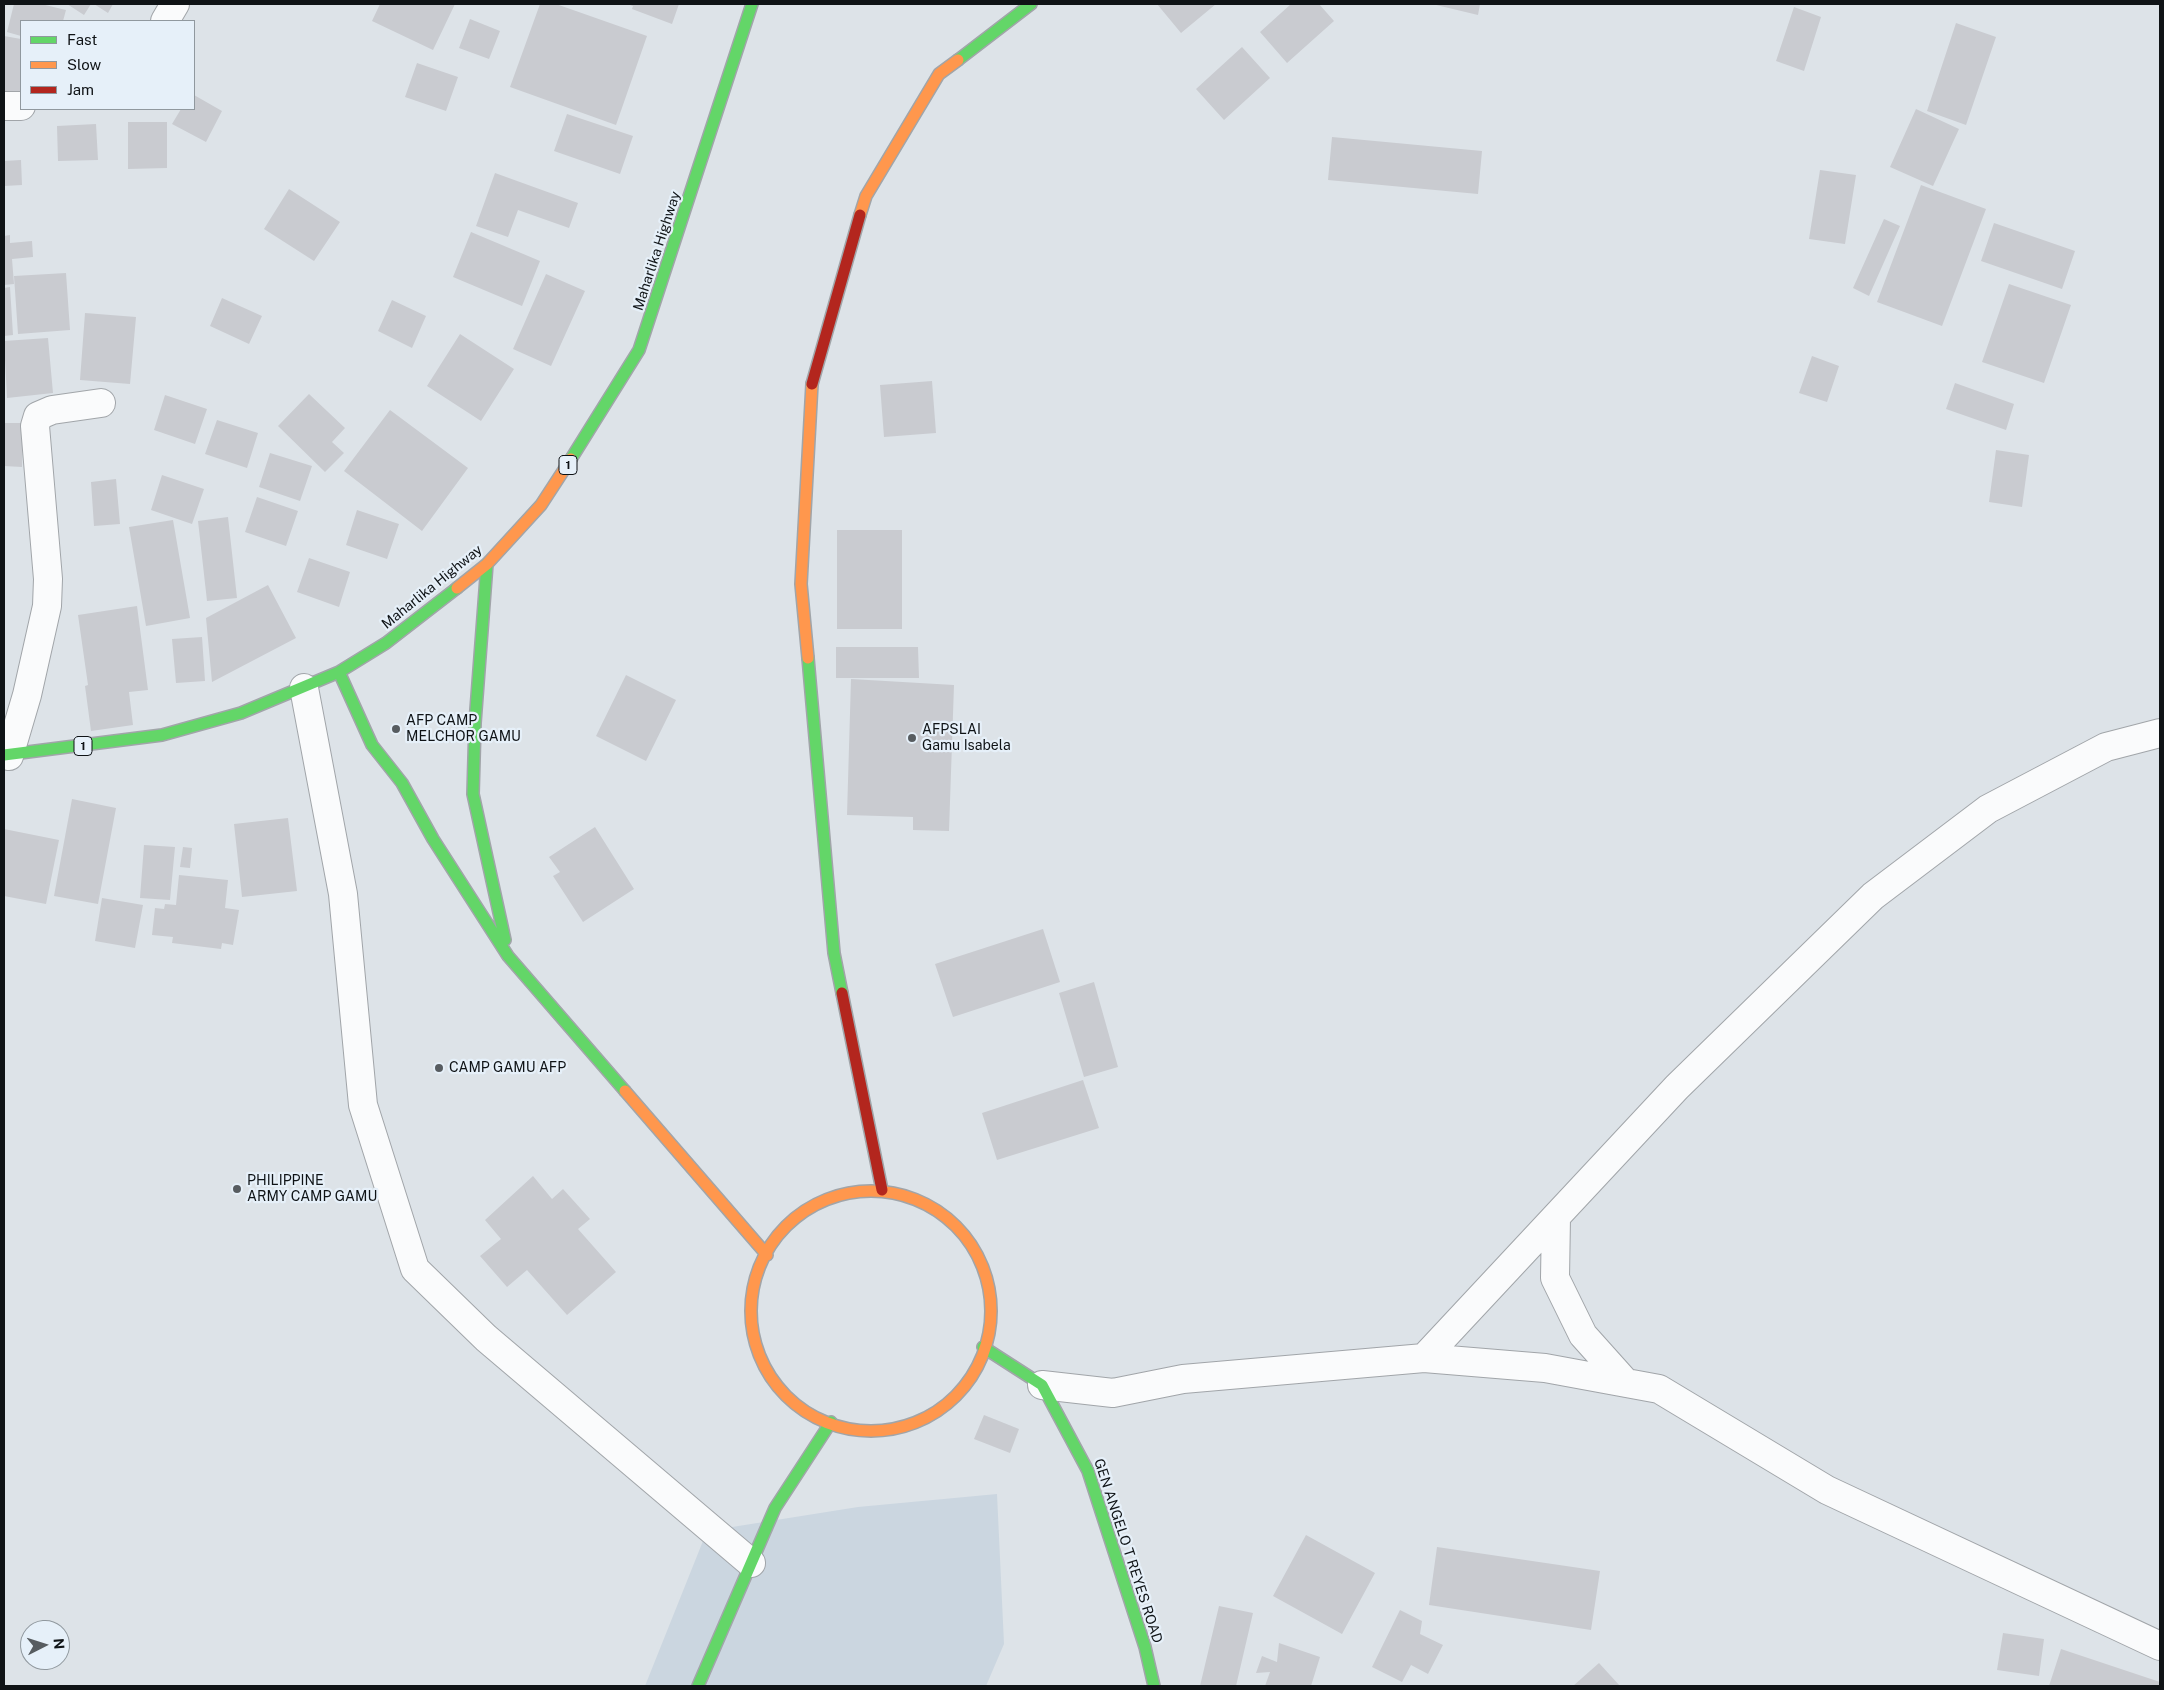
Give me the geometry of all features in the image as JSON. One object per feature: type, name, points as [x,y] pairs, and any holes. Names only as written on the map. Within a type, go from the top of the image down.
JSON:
[{"type":"main road","name":"Maharlika Highway","points":[[6,756],[162,735],[241,713],[304,688],[339,672],[386,643],[487,564],[541,504],[596,422],[639,350],[752,4]]},
{"type":"main road","points":[[882,1190],[834,953],[801,584],[812,380],[866,196],[938,74],[1031,4]]},
{"type":"main road","points":[[487,564],[475,724],[473,794],[508,956]]},
{"type":"main road","points":[[339,672],[372,745],[402,783],[433,839],[508,956],[767,1255]]},
{"type":"main road","points":[[882,1190],[921,1200],[956,1223],[973,1246],[989,1284],[992,1314],[978,1369],[951,1402],[933,1416],[894,1430],[862,1433],[806,1414],[774,1385],[756,1348],[750,1307],[753,1282],[780,1230],[813,1203],[840,1193],[882,1190]]},
{"type":"main road","points":[[983,1347],[1042,1384]]},
{"type":"main road","name":"GEN ANGELO T REYES ROAD","points":[[1042,1384],[1088,1471],[1145,1647],[1154,1686]]},
{"type":"main road","points":[[698,1686],[775,1508],[831,1422]]},
{"type":"street","points":[[166,20],[175,4]]},
{"type":"street","points":[[4,106],[20,106]]},
{"type":"street","points":[[6,756],[27,695],[47,606],[48,579],[35,426],[38,416],[52,410],[101,403]]},
{"type":"street","points":[[304,688],[343,894],[363,1105],[415,1269],[486,1338],[751,1563]]},
{"type":"street","points":[[1424,1358],[1677,1086],[1873,896],[1988,809],[2106,747],[2160,733]]},
{"type":"street","points":[[1556,1217],[1555,1278],[1583,1335],[1626,1383]]},
{"type":"street","points":[[1042,1384],[1113,1393],[1183,1379],[1424,1358],[1545,1368],[1659,1389],[1827,1490],[2160,1646]]},
{"type":"shaded area","points":[[997,1494],[1004,1644],[986,1686],[645,1686],[707,1531],[858,1507]]},
{"type":"building","points":[[14,4],[41,4],[66,10],[63,20],[20,20],[20,36],[7,32]]},
{"type":"building","points":[[67,4],[91,4],[84,15]]},
{"type":"building","points":[[94,4],[113,4],[108,13]]},
{"type":"building","points":[[380,4],[455,4],[433,50],[372,21]]},
{"type":"building","points":[[540,4],[556,4],[647,36],[616,125],[510,87]]},
{"type":"building","points":[[627,4],[679,4],[672,24],[632,9],[633,6]]},
{"type":"building","points":[[1157,4],[1216,4],[1181,33]]},
{"type":"building","points":[[1291,4],[1319,4],[1334,21],[1287,63],[1260,32]]},
{"type":"building","points":[[1432,4],[1480,4],[1478,15]]},
{"type":"building","points":[[1794,7],[1821,17],[1804,71],[1776,61]]},
{"type":"building","points":[[470,19],[500,31],[489,59],[459,48]]},
{"type":"building","points":[[1956,23],[1996,37],[1966,125],[1927,111]]},
{"type":"building","points":[[4,36],[20,39],[20,94],[4,91]]},
{"type":"building","points":[[1242,47],[1270,78],[1224,120],[1196,89]]},
{"type":"building","points":[[417,63],[458,77],[446,111],[405,97]]},
{"type":"building","points":[[195,96],[222,111],[206,142],[172,124],[180,110],[195,110]]},
{"type":"building","points":[[1916,109],[1959,129],[1933,186],[1890,167]]},
{"type":"building","points":[[567,114],[633,136],[620,174],[554,151]]},
{"type":"building","points":[[128,122],[167,122],[167,168],[128,169]]},
{"type":"building","points":[[96,124],[98,160],[58,161],[57,126]]},
{"type":"building","points":[[1332,137],[1482,151],[1478,194],[1328,180]]},
{"type":"building","points":[[21,160],[22,185],[4,186],[4,161]]},
{"type":"building","points":[[1820,170],[1856,175],[1845,244],[1809,239]]},
{"type":"building","points":[[495,173],[578,203],[569,228],[518,210],[508,237],[476,226]]},
{"type":"building","points":[[1921,185],[1986,209],[1942,326],[1877,302]]},
{"type":"building","points":[[289,189],[340,222],[314,261],[264,229]]},
{"type":"building","points":[[1884,219],[1900,226],[1869,296],[1853,288]]},
{"type":"building","points":[[1994,223],[2075,251],[2062,289],[1981,261]]},
{"type":"building","points":[[471,232],[540,261],[522,306],[453,277]]},
{"type":"building","points":[[10,235],[10,243],[32,241],[33,257],[12,259],[14,284],[4,285],[4,236]]},
{"type":"building","points":[[66,273],[70,330],[18,334],[14,276]]},
{"type":"building","points":[[546,274],[585,291],[551,366],[513,349]]},
{"type":"building","points":[[2009,284],[2071,305],[2044,383],[1982,362]]},
{"type":"building","points":[[10,287],[13,335],[4,336],[4,288]]},
{"type":"building","points":[[222,298],[262,316],[249,344],[210,326]]},
{"type":"building","points":[[392,300],[426,316],[412,348],[378,331]]},
{"type":"building","points":[[85,313],[136,317],[130,384],[80,380]]},
{"type":"building","points":[[460,334],[514,369],[481,421],[427,386]]},
{"type":"building","points":[[48,338],[53,393],[7,398],[4,341]]},
{"type":"building","points":[[1812,356],[1839,366],[1827,402],[1799,393]]},
{"type":"building","points":[[932,381],[936,433],[884,437],[880,385]]},
{"type":"building","points":[[1955,383],[2014,404],[2006,430],[1946,409]]},
{"type":"building","points":[[309,394],[345,428],[332,442],[344,453],[325,472],[278,426]]},
{"type":"building","points":[[165,395],[207,409],[195,444],[154,430]]},
{"type":"building","points":[[390,410],[468,468],[422,531],[344,471]]},
{"type":"building","points":[[217,420],[258,433],[247,468],[205,454]]},
{"type":"building","points":[[4,423],[23,423],[22,467],[4,466]]},
{"type":"building","points":[[1996,450],[2029,455],[2022,507],[1989,502]]},
{"type":"building","points":[[270,453],[312,466],[300,501],[259,487]]},
{"type":"building","points":[[162,475],[204,489],[192,524],[151,510]]},
{"type":"building","points":[[116,479],[120,524],[94,526],[91,482]]},
{"type":"building","points":[[257,497],[298,511],[286,546],[245,532]]},
{"type":"building","points":[[357,510],[399,524],[387,559],[346,545]]},
{"type":"building","points":[[228,517],[237,598],[207,601],[198,521]]},
{"type":"building","points":[[173,520],[190,618],[146,626],[129,527]]},
{"type":"building","points":[[837,530],[902,530],[902,629],[837,629]]},
{"type":"building","points":[[309,558],[350,572],[339,607],[297,592]]},
{"type":"building","points":[[268,585],[296,638],[212,682],[206,618]]},
{"type":"building","points":[[137,606],[148,690],[129,692],[133,725],[91,731],[85,686],[88,685],[78,615]]},
{"type":"building","points":[[202,637],[205,681],[176,683],[172,639]]},
{"type":"building","points":[[836,647],[918,647],[919,678],[836,678]]},
{"type":"building","points":[[626,675],[676,700],[646,761],[596,736]]},
{"type":"building","points":[[851,679],[954,685],[949,831],[913,830],[913,817],[847,815]]},
{"type":"building","points":[[72,799],[116,808],[98,904],[54,896]]},
{"type":"building","points":[[288,818],[297,891],[242,897],[234,824]]},
{"type":"building","points":[[595,827],[634,889],[583,922],[553,876],[560,872],[549,857]]},
{"type":"building","points":[[4,829],[59,840],[46,904],[4,896]]},
{"type":"building","points":[[144,845],[175,847],[170,900],[140,898]]},
{"type":"building","points":[[183,847],[192,848],[190,868],[180,867]]},
{"type":"building","points":[[179,875],[228,880],[225,908],[239,910],[233,945],[222,943],[221,949],[172,943],[173,937],[152,935],[155,908],[164,909],[165,904],[176,905]]},
{"type":"building","points":[[102,898],[143,905],[135,948],[95,941]]},
{"type":"building","points":[[1043,929],[1060,982],[953,1017],[935,964]]},
{"type":"building","points":[[1094,982],[1118,1067],[1084,1077],[1059,993]]},
{"type":"building","points":[[1083,1080],[1099,1128],[997,1160],[982,1113]]},
{"type":"building","points":[[533,1176],[552,1199],[563,1189],[590,1219],[578,1229],[616,1272],[567,1315],[527,1270],[507,1287],[480,1256],[501,1239],[485,1220]]},
{"type":"building","points":[[984,1415],[1019,1429],[1010,1453],[974,1439]]},
{"type":"building","points":[[1306,1535],[1375,1573],[1342,1634],[1273,1596]]},
{"type":"building","points":[[1437,1547],[1600,1571],[1591,1630],[1429,1605]]},
{"type":"building","points":[[1219,1606],[1253,1613],[1236,1686],[1200,1686]]},
{"type":"building","points":[[1400,1610],[1422,1621],[1420,1634],[1443,1645],[1428,1674],[1411,1665],[1402,1682],[1372,1667]]},
{"type":"building","points":[[2003,1633],[2044,1639],[2039,1676],[1997,1670]]},
{"type":"building","points":[[1279,1643],[1320,1657],[1311,1686],[1265,1686],[1270,1672],[1256,1673],[1262,1656],[1277,1662]]},
{"type":"building","points":[[2061,1649],[2160,1682],[2160,1686],[2049,1686]]},
{"type":"building","points":[[1599,1663],[1620,1686],[1573,1686]]},
{"type":"traffic: fast","points":[[571,459],[639,350],[752,4]]},
{"type":"traffic: fast","points":[[958,60],[1031,4]]},
{"type":"traffic: fast","points":[[487,564],[475,723],[473,794],[505,940]]},
{"type":"traffic: fast","points":[[4,755],[162,735],[241,713],[339,672],[386,643],[457,588]]},
{"type":"traffic: fast","points":[[808,658],[834,953],[842,993]]},
{"type":"traffic: fast","points":[[339,672],[372,745],[402,783],[433,839],[508,956],[625,1091]]},
{"type":"traffic: fast","points":[[983,1347],[1042,1385],[1088,1471],[1145,1647],[1154,1686]]},
{"type":"traffic: fast","points":[[698,1686],[775,1508],[831,1422]]},
{"type":"traffic: slow","points":[[860,215],[866,196],[939,74],[958,60]]},
{"type":"traffic: slow","points":[[808,658],[801,584],[812,384]]},
{"type":"traffic: slow","points":[[457,588],[487,564],[541,505],[571,459]]},
{"type":"traffic: slow","points":[[625,1091],[767,1255]]},
{"type":"traffic: slow","points":[[859,1191],[883,1191],[906,1196],[928,1205],[956,1226],[971,1244],[982,1265],[989,1288],[991,1311],[989,1334],[982,1357],[971,1378],[956,1396],[928,1417],[906,1426],[883,1431],[859,1431],[836,1426],[814,1417],[795,1404],[778,1387],[765,1368],[756,1346],[751,1323],[751,1299],[756,1276],[765,1254],[778,1235],[795,1218],[814,1205],[836,1196],[859,1191]]},
{"type":"traffic: jam","points":[[812,384],[860,215]]},
{"type":"traffic: jam","points":[[842,993],[882,1190]]},
{"type":"place","name":"AFP CAMP MELCHOR GAMU","points":[[396,729]]},
{"type":"place","name":"AFPSLAI Gamu Isabela","points":[[912,738]]},
{"type":"place","name":"CAMP GAMU AFP","points":[[439,1068]]},
{"type":"place","name":"PHILIPPINE ARMY CAMP GAMU","points":[[237,1189]]}]
